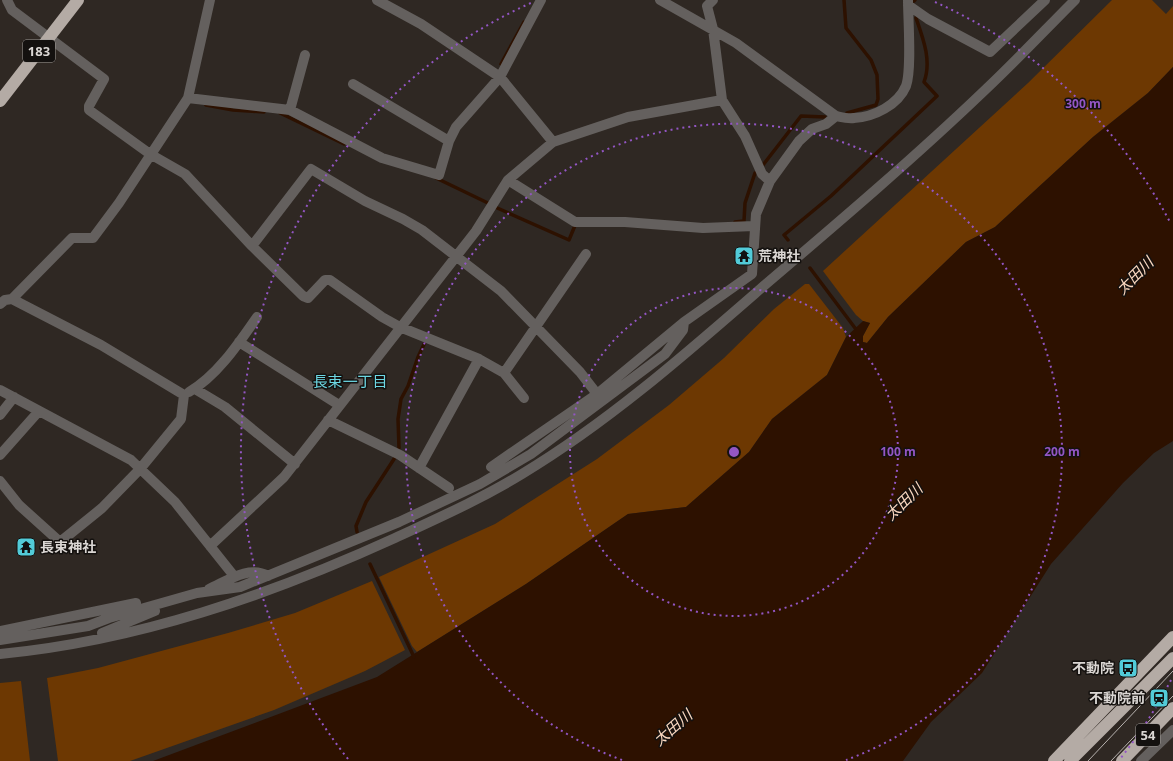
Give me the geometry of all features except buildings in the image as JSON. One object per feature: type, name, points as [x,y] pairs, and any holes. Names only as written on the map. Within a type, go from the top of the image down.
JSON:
[{"type":"highway","name":"183","points":[[0,101],[78,0]]},
{"type":"highway","points":[[1054,761],[1173,638]]},
{"type":"highway","name":"54","points":[[1070,761],[1173,658]]},
{"type":"highway","name":"54","points":[[1122,761],[1173,708]]},
{"type":"street","points":[[7,0],[12,10],[50,37],[104,80],[89,106],[89,110],[150,154],[185,174],[252,246],[303,296],[308,298],[325,280],[330,280],[382,317],[400,327],[479,359],[504,373],[524,398]]},
{"type":"street","points":[[184,395],[101,345],[4,301],[72,238],[93,238],[119,203],[188,98],[210,0]]},
{"type":"street","points":[[376,0],[421,24],[500,78],[553,142]]},
{"type":"street","points":[[188,98],[290,110],[382,158],[439,175],[449,141],[456,127],[500,78],[541,0]]},
{"type":"street","points":[[660,0],[736,42],[836,116],[854,118],[877,112],[895,102],[906,85],[908,61],[908,2]]},
{"type":"street","points":[[713,0],[707,6],[713,29],[722,100],[745,136],[762,174],[770,181]]},
{"type":"street","points":[[908,2],[928,19],[990,52],[1045,0]]},
{"type":"street","points":[[0,654],[85,642],[199,614],[277,588],[360,554],[460,509],[522,474],[594,425],[687,353],[915,154],[983,92],[1075,0]]},
{"type":"street","points":[[290,110],[305,55]]},
{"type":"street","points":[[353,84],[449,141]]},
{"type":"street","points":[[210,546],[284,477],[295,464],[339,405],[476,231],[508,180],[553,142],[628,117],[722,100]]},
{"type":"street","points":[[491,467],[597,394],[684,322],[752,274],[756,214],[770,181],[799,141],[812,129],[826,124],[836,116]]},
{"type":"street","points":[[252,246],[311,169],[365,201],[403,218],[501,291],[580,372],[597,394]]},
{"type":"street","points":[[508,180],[575,222],[625,222],[703,228],[754,226]]},
{"type":"street","points":[[504,373],[586,254]]},
{"type":"street","points":[[184,395],[195,389],[214,371],[239,342],[257,316]]},
{"type":"street","points":[[0,640],[88,626],[108,618],[197,594],[240,587],[399,522],[480,484],[524,458],[602,402],[665,354],[683,330],[684,322]]},
{"type":"street","points":[[239,342],[339,405]]},
{"type":"street","points":[[419,468],[479,359]]},
{"type":"street","points":[[195,389],[225,408],[295,464]]},
{"type":"street","points":[[0,390],[131,460],[175,502],[234,576]]},
{"type":"street","points":[[0,481],[19,505],[60,542],[102,508],[140,469],[181,419],[184,395]]},
{"type":"street","points":[[0,415],[14,397]]},
{"type":"street","points":[[0,455],[39,411]]},
{"type":"street","points":[[328,420],[400,455],[449,488]]},
{"type":"street","points":[[85,642],[197,594],[234,576],[260,572],[268,576]]},
{"type":"street","points":[[0,631],[136,604]]},
{"type":"street","points":[[24,637],[58,620],[88,626]]},
{"type":"street","points":[[1141,761],[1173,730]]},
{"type":"shaded area","points":[[1112,0],[1152,0],[1166,14],[1173,6],[1173,67],[1148,93],[1093,137],[995,227],[966,242],[888,317],[867,343],[863,342],[863,336],[870,323],[863,321],[856,315],[823,271],[1028,83]]},
{"type":"shaded area","points":[[805,284],[809,284],[843,328],[846,337],[827,375],[772,419],[749,452],[686,507],[628,514],[526,584],[417,652],[412,646],[379,577],[495,524],[597,459],[669,405],[724,358],[774,309]]},
{"type":"shaded area","points":[[372,581],[405,650],[365,671],[274,710],[130,761],[58,761],[47,678],[98,668],[228,633],[295,613]]},
{"type":"shaded area","points":[[21,681],[30,761],[0,761],[0,683]]},
{"type":"water","name":"太田川","points":[[1173,67],[1173,441],[1154,453],[1123,483],[1051,564],[982,673],[931,722],[903,761],[153,761],[377,677],[526,584],[628,514],[686,507],[749,452],[772,419],[827,375],[846,337],[863,321],[870,323],[863,336],[863,342],[867,343],[888,317],[966,242],[995,227],[1093,137],[1148,93]]},
{"type":"waterway","points":[[844,0],[846,28],[871,60],[877,75],[878,99],[876,105],[847,113]]},
{"type":"waterway","points":[[788,240],[784,235],[831,196],[937,96],[924,82],[927,58],[924,42],[916,18]]},
{"type":"waterway","points":[[501,64],[524,22]]},
{"type":"waterway","points":[[206,105],[233,110],[264,112]]},
{"type":"waterway","points":[[280,113],[344,144]]},
{"type":"waterway","points":[[763,165],[801,116],[825,117]]},
{"type":"waterway","points":[[735,222],[744,221],[745,203],[755,173]]},
{"type":"waterway","points":[[436,178],[490,204]]},
{"type":"waterway","points":[[495,207],[569,240],[576,223]]},
{"type":"waterway","points":[[810,268],[855,328]]},
{"type":"waterway","points":[[399,448],[398,419],[401,399],[408,386],[418,357],[426,340]]},
{"type":"waterway","points":[[357,532],[356,526],[366,502],[396,456]]},
{"type":"waterway","points":[[370,564],[414,657]]},
{"type":"tram line","points":[[1088,761],[1173,671]]},
{"type":"tram line","points":[[1111,761],[1173,696]]},
{"type":"place","name":"荒神社","points":[[744,256]]},
{"type":"place","name":"長束神社","points":[[26,547]]},
{"type":"place","name":"不動院","points":[[1128,668]]},
{"type":"place","name":"不動院前","points":[[1159,698]]},
{"type":"district","name":"長束一丁目","points":[[350,382]]}]
